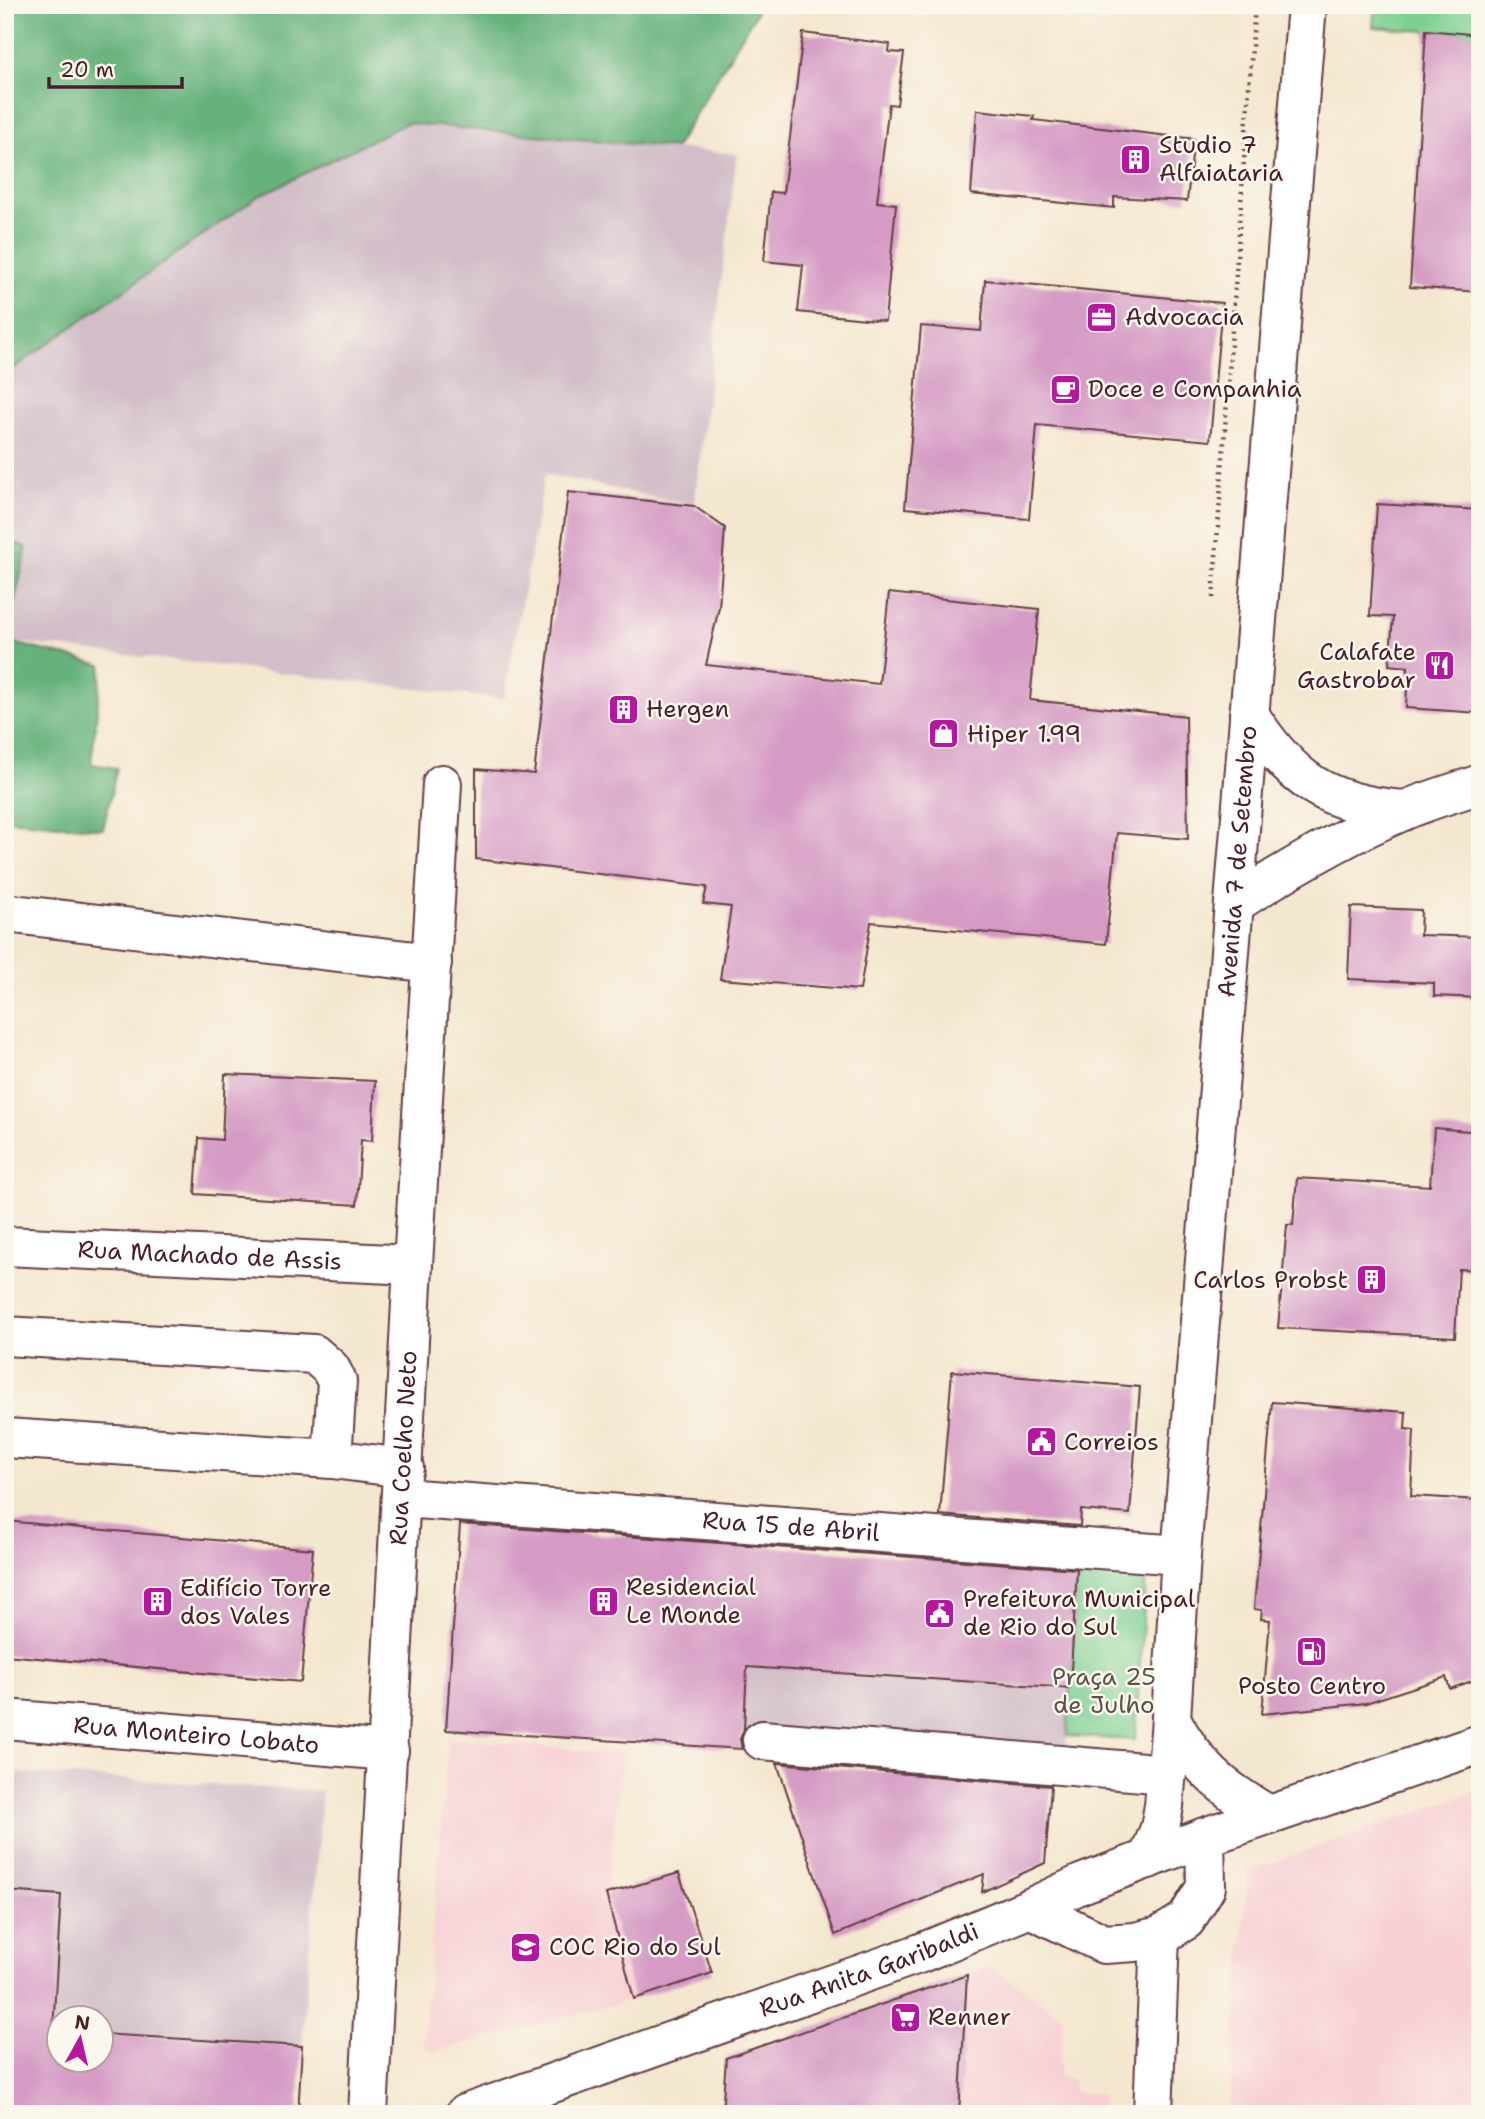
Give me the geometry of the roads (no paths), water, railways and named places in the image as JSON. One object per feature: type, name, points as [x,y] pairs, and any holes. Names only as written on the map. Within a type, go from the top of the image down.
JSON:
[{"type":"street","name":"Avenida 7 de Setembro","points":[[1148,1859],[1160,1828],[1167,1774],[1181,1555],[1307,5]]},
{"type":"street","points":[[1249,714],[1271,748],[1299,776],[1332,796],[1367,807],[1404,810]]},
{"type":"street","name":"Rua Coelho Neto","points":[[368,2114],[413,1265],[442,784]]},
{"type":"street","points":[[1234,904],[1287,870],[1404,810],[1480,784]]},
{"type":"street","points":[[5,913],[432,963]]},
{"type":"street","name":"Rua Machado de Assis","points":[[5,1246],[413,1265]]},
{"type":"street","points":[[5,1336],[314,1354],[330,1368],[337,1381],[332,1459]]},
{"type":"street","name":"Rua 15 de Abril","points":[[5,1438],[332,1459],[403,1483],[1181,1555]]},
{"type":"street","name":"Rua Monteiro Lobato","points":[[5,1719],[389,1751]]},
{"type":"street","points":[[1171,1719],[1185,1746],[1204,1769],[1233,1795],[1269,1815]]},
{"type":"street","points":[[762,1740],[1167,1774]]},
{"type":"street","name":"Rua Anita Garibaldi","points":[[465,2114],[921,1953],[1081,1884],[1205,1837],[1480,1744]]},
{"type":"street","points":[[1030,1908],[1104,1944],[1135,1942],[1160,1936],[1186,1920],[1206,1887],[1205,1837]]},
{"type":"street","points":[[1153,2114],[1160,1936]]},
{"type":"place","name":"Studio 7 Alfaiataria","points":[[1136,159]]},
{"type":"place","name":"Advocacia","points":[[1102,317]]},
{"type":"place","name":"Doce e Companhia","points":[[1065,389]]},
{"type":"place","name":"Calafate Gastrobar","points":[[1439,666]]},
{"type":"place","name":"Hergen","points":[[623,709]]},
{"type":"place","name":"Hiper 1.99","points":[[944,734]]},
{"type":"place","name":"Carlos Probst","points":[[1371,1280]]},
{"type":"place","name":"Correios","points":[[1041,1442]]},
{"type":"place","name":"Residencial Le Monde","points":[[603,1601]]},
{"type":"place","name":"Edifício Torre dos Vales","points":[[157,1602]]},
{"type":"place","name":"Prefeitura Municipal de Rio do Sul","points":[[940,1613]]},
{"type":"place","name":"Posto Centro","points":[[1312,1652]]},
{"type":"place","name":"COC Rio do Sul","points":[[526,1947]]},
{"type":"place","name":"Renner","points":[[905,2017]]},
{"type":"park label","name":"Praça 25 de Julho","points":[[1104,1691]]}]
